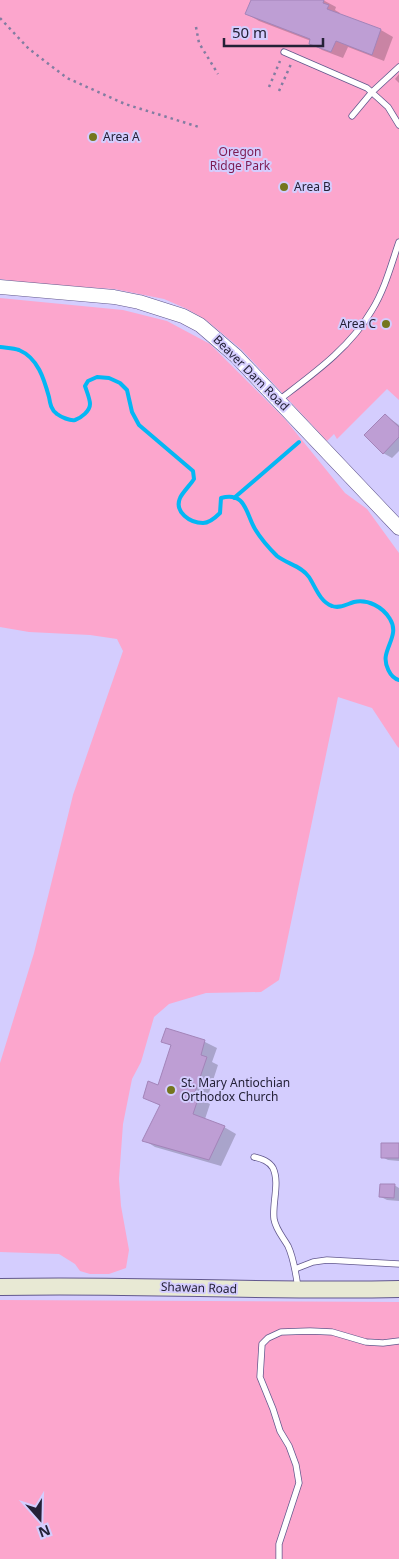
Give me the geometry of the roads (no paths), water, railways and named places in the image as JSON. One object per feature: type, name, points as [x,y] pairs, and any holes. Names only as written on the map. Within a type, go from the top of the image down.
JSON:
[{"type":"main road","name":"Shawan Road","points":[[0,1287],[66,1285],[298,1290],[399,1289]]},
{"type":"street","name":"Beaver Dam Road","points":[[0,287],[139,302],[183,316],[200,325],[217,338],[279,400],[399,528]]},
{"type":"lane","points":[[284,52],[354,81],[372,92],[388,107],[399,125]]},
{"type":"lane","points":[[352,116],[372,92],[399,67]]},
{"type":"lane","points":[[279,400],[317,371],[358,330],[372,310],[386,283],[399,242]]},
{"type":"lane","points":[[254,1157],[267,1161],[273,1169],[275,1180],[274,1219],[279,1233],[288,1246],[296,1269],[298,1290]]},
{"type":"lane","points":[[296,1269],[313,1262],[327,1260],[399,1264]]},
{"type":"lane","points":[[279,1559],[280,1544],[299,1482],[296,1465],[289,1446],[280,1431],[260,1377],[262,1344],[268,1338],[281,1332],[310,1331],[332,1332],[366,1342],[399,1341]]},
{"type":"waterway","points":[[0,347],[19,350],[31,358],[42,376],[52,408],[57,414],[68,419],[77,419],[85,414],[90,407],[85,386],[88,381],[97,377],[109,378],[120,383],[127,390],[132,412],[139,425],[193,471],[194,479],[181,496],[179,503],[179,508],[184,516],[193,521],[205,523],[220,513],[221,498],[236,498],[240,501],[265,543],[277,556],[306,573],[324,601],[338,607],[359,601],[370,603],[387,615],[392,624],[393,633],[386,655],[386,662],[390,674],[399,680]]},
{"type":"waterway","points":[[234,498],[299,442]]},
{"type":"place","name":"Area A","points":[[93,137]]},
{"type":"place","name":"Area B","points":[[284,187]]},
{"type":"place","name":"Area C","points":[[386,324]]},
{"type":"place","name":"St. Mary Antiochian Orthodox Church","points":[[171,1090]]},
{"type":"park label","name":"Oregon Ridge Park","points":[[240,159]]}]
